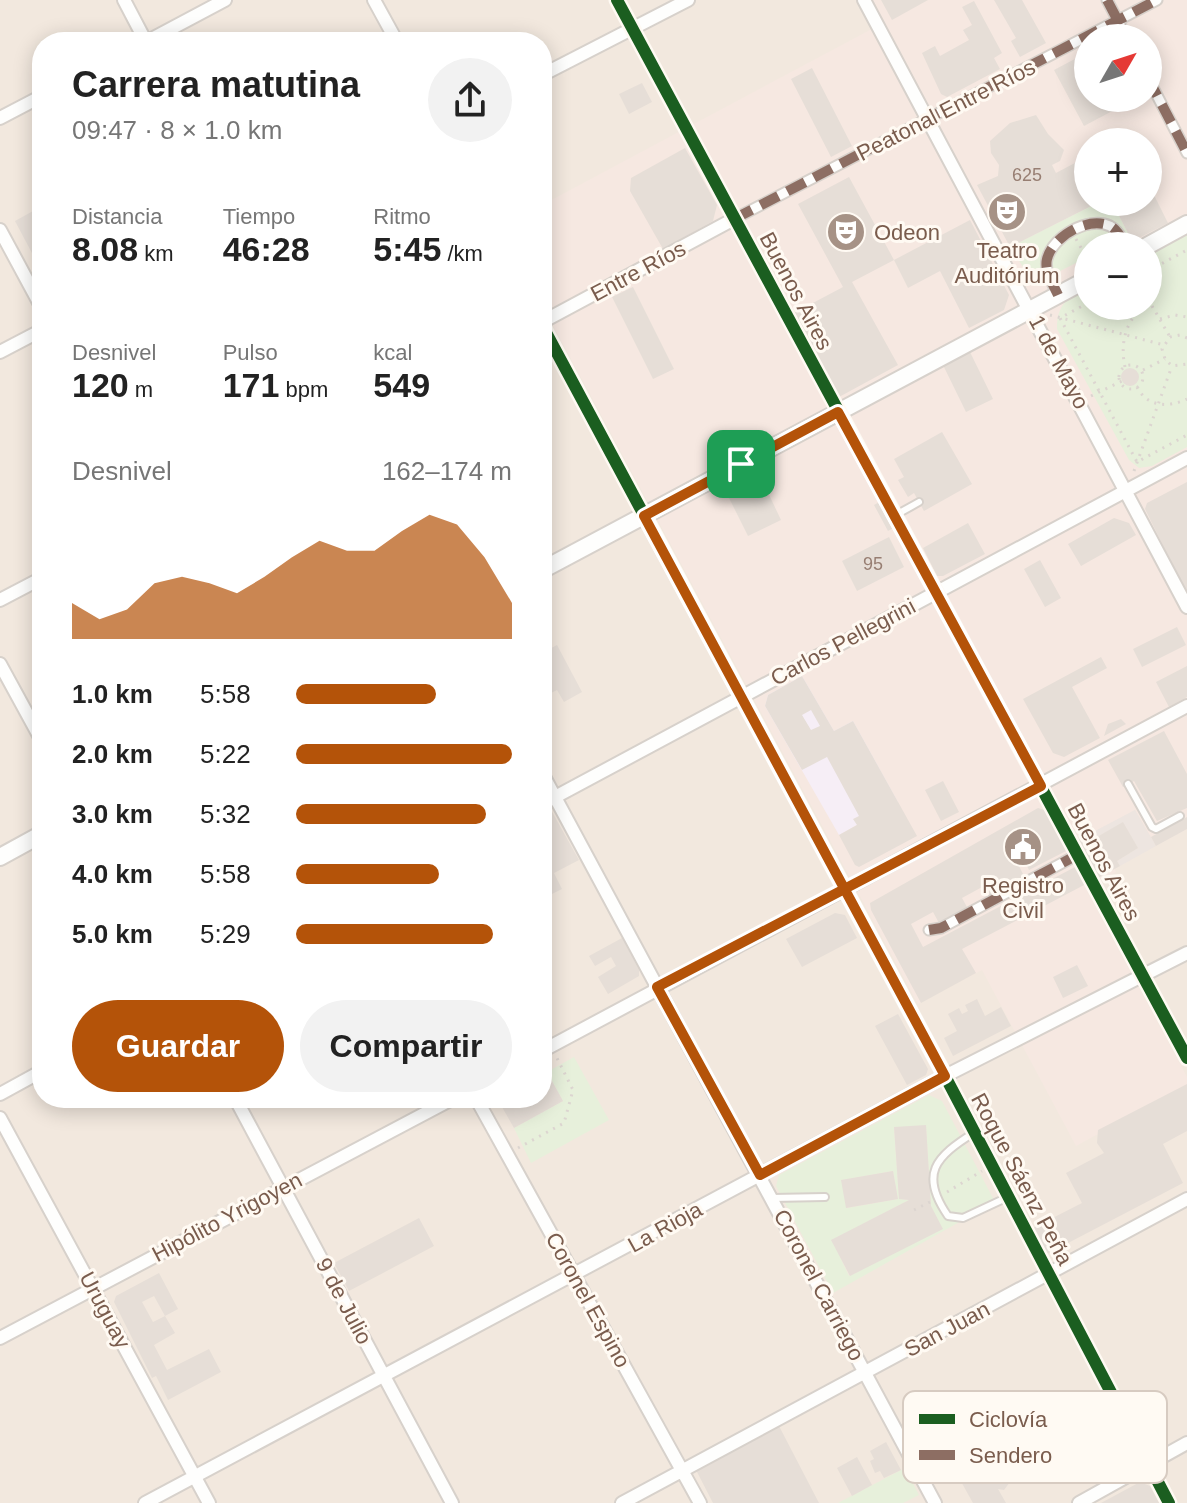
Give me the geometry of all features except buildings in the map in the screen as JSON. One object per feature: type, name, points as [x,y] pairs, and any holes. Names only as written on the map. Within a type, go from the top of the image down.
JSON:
[{"type":"street","points":[[124,0],[141,32]]},
{"type":"street","points":[[165,32],[225,0]]},
{"type":"street","points":[[374,0],[392,32]]},
{"type":"street","name":"Buenos Aires","points":[[617,0],[1187,1058]]},
{"type":"street","points":[[552,70],[688,0]]},
{"type":"street","name":"1 de Mayo","points":[[864,0],[1187,607]]},
{"type":"street","points":[[1107,0],[1120,24]]},
{"type":"street","name":"Peatonal Entre Ríos","points":[[734,219],[1157,0]]},
{"type":"street","points":[[0,118],[32,101]]},
{"type":"street","points":[[1162,105],[1187,153]]},
{"type":"street","name":"Entre Ríos","points":[[552,318],[734,219]]},
{"type":"street","points":[[1058,295],[1047,268],[1048,258],[1057,241],[1083,226],[1099,224],[1116,232]]},
{"type":"street","points":[[1162,238],[1187,224]]},
{"type":"street","points":[[0,230],[32,289]]},
{"type":"street","points":[[552,565],[1074,286]]},
{"type":"street","points":[[0,352],[32,335]]},
{"type":"street","name":"Roque Sáenz Peña","points":[[552,342],[1110,1391]]},
{"type":"street","name":"Carlos Pellegrini","points":[[552,799],[1187,458]]},
{"type":"street","points":[[0,600],[32,583]]},
{"type":"street","points":[[0,664],[32,723]]},
{"type":"street","points":[[552,1045],[1187,706]]},
{"type":"street","name":"Coronel Carriego","points":[[552,791],[903,1442]]},
{"type":"street","points":[[0,857],[32,839]]},
{"type":"street","points":[[929,930],[941,928],[1077,855]]},
{"type":"street","name":"La Rioja","points":[[145,1503],[945,1076],[1187,953]]},
{"type":"street","points":[[0,1094],[32,1076]]},
{"type":"street","name":"9 de Julio","points":[[240,1108],[452,1503]]},
{"type":"street","name":"Hipólito Yrigoyen","points":[[0,1338],[435,1108]]},
{"type":"street","name":"Coronel Espino","points":[[482,1108],[700,1503]]},
{"type":"street","name":"Uruguay","points":[[0,1118],[209,1503]]},
{"type":"street","name":"San Juan","points":[[622,1503],[1187,1199]]},
{"type":"street","points":[[1167,1453],[1187,1443]]},
{"type":"street","name":"Coronel Carriego","points":[[924,1483],[935,1503]]},
{"type":"street","points":[[1079,1503],[1114,1483]]},
{"type":"street","name":"Roque Sáenz Peña","points":[[1158,1483],[1169,1503]]},
{"type":"lane","points":[[894,516],[919,502]]},
{"type":"lane","points":[[1128,784],[1152,827],[1156,829],[1180,816]]},
{"type":"lane","points":[[975,1132],[953,1146],[940,1160],[931,1181],[936,1198],[948,1216],[963,1218],[1008,1197]]},
{"type":"lane","points":[[772,1198],[825,1197]]},
{"type":"path","points":[[1162,263],[1187,250]]},
{"type":"path","points":[[1030,310],[1164,345]]},
{"type":"path","points":[[1060,318],[1074,310]]},
{"type":"path","points":[[1162,318],[1175,315],[1187,317]]},
{"type":"path","points":[[1060,318],[1137,462]]},
{"type":"path","points":[[1125,367],[1130,320]]},
{"type":"path","points":[[1161,320],[1170,337]]},
{"type":"path","points":[[1170,337],[1186,337],[1187,328]]},
{"type":"path","points":[[1170,337],[1164,345],[1165,359],[1172,366],[1185,365],[1187,373]]},
{"type":"path","points":[[1142,371],[1165,359]]},
{"type":"path","points":[[1121,382],[1121,369],[1130,365],[1142,371]]},
{"type":"path","points":[[1126,491],[1172,366]]},
{"type":"path","points":[[1121,382],[1133,389],[1140,386],[1142,371]]},
{"type":"path","points":[[1080,402],[1121,382]]},
{"type":"path","points":[[1137,387],[1142,396],[1158,404],[1187,399]]},
{"type":"path","points":[[1137,462],[1187,435]]},
{"type":"path","points":[[508,1154],[564,1123],[573,1090],[552,1057]]},
{"type":"path","points":[[914,1210],[992,1165]]},
{"type":"shaded area","points":[[0,0],[1187,0],[1187,1503],[0,1503]]},
{"type":"shaded area","points":[[871,0],[1187,0],[1187,829],[1156,846],[1135,810],[1094,832],[1116,872],[1087,891],[1187,1077],[1187,1086],[1076,1146],[982,970],[918,1004],[552,324],[552,200],[883,23]]},
{"type":"shaded area","points":[[802,676],[834,731],[853,721],[898,802],[839,835],[765,706],[768,695]]},
{"type":"shaded area","points":[[1135,810],[1156,846],[1120,866],[1117,861],[1138,848],[1123,823],[1097,837],[1093,832]]},
{"type":"green space","points":[[1074,215],[1119,216],[1127,232],[1074,232],[1074,264],[1034,284],[1010,247]]},
{"type":"green space","points":[[1187,235],[1187,447],[1152,466],[1139,468],[1129,460],[1057,329],[1061,308],[1074,296],[1074,320],[1162,320],[1162,248]]},
{"type":"green space","points":[[574,1057],[609,1120],[531,1163],[514,1128],[563,1101],[552,1081],[552,1069]]},
{"type":"green space","points":[[929,1095],[942,1101],[995,1202],[833,1293],[776,1186],[779,1175]],"holes":[[[926,1126],[931,1206],[942,1229],[849,1276],[832,1240],[909,1200],[899,1199],[894,1128]],[[893,1171],[898,1199],[847,1208],[842,1180]]]},
{"type":"green space","points":[[903,1469],[903,1483],[913,1483],[919,1495],[903,1503],[838,1503]]},
{"type":"marked path","points":[[1107,0],[1120,24]]},
{"type":"marked path","points":[[734,219],[1157,0]]},
{"type":"marked path","points":[[1162,105],[1187,153]]},
{"type":"marked path","points":[[1058,295],[1046,264],[1056,243],[1072,230],[1092,224],[1110,226],[1117,232]]},
{"type":"marked path","points":[[929,930],[941,928],[1077,855]]},
{"type":"cycle path","points":[[617,0],[1187,1058]]},
{"type":"cycle path","points":[[552,344],[1110,1391]]},
{"type":"cycle path","points":[[1159,1483],[1169,1503]]},
{"type":"place","name":"Teatro Auditórium","points":[[1007,212]]},
{"type":"place","name":"Odeon","points":[[846,232]]},
{"type":"place","name":"Registro Civil","points":[[1023,847]]},
{"type":"route","points":[[741,464],[644,516],[740,698],[845,890],[880,954],[945,1076],[760,1175],[657,987],[845,890],[1041,786],[838,412],[741,464]]}]
